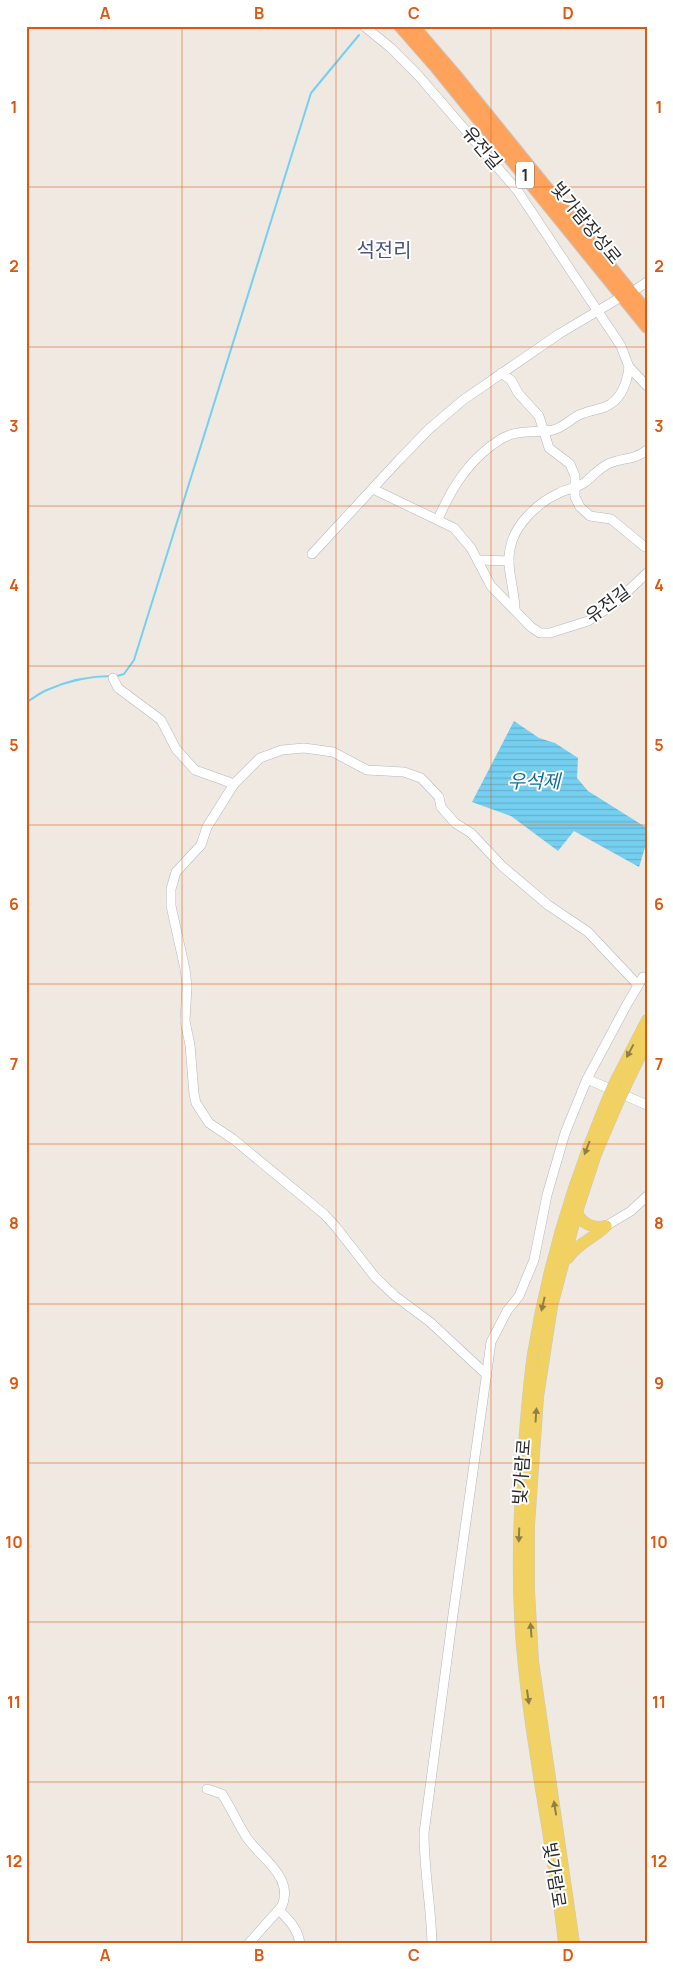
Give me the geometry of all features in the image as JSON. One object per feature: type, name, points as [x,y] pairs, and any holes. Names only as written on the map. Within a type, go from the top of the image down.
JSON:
[{"type":"highway","name":"빛가람장성로","points":[[400,26],[436,67],[647,327]]},
{"type":"highway","name":"빛가람장성로","points":[[413,26],[647,312]]},
{"type":"highway","points":[[571,219],[594,236],[647,302]]},
{"type":"main road","name":"빛가람로","points":[[574,1943],[533,1661],[528,1525],[538,1396],[552,1306],[577,1212],[611,1106],[647,1020]]},
{"type":"main road","name":"빛가람로","points":[[620,1084],[647,1042]]},
{"type":"main road","name":"빛가람로","points":[[564,1943],[524,1668],[518,1600],[520,1502],[532,1366],[540,1315],[570,1197],[588,1146],[611,1106]]},
{"type":"main road","points":[[577,1212],[579,1218],[587,1224],[599,1228],[606,1226]]},
{"type":"main road","points":[[564,1262],[575,1248],[599,1234],[606,1226]]},
{"type":"street","name":"유전길","points":[[364,26],[413,69],[517,190],[622,346],[629,367],[647,386]]},
{"type":"street","points":[[638,288],[647,282]]},
{"type":"street","points":[[312,554],[398,460],[429,429],[463,400],[559,334],[616,300]]},
{"type":"street","points":[[438,519],[449,494],[460,478],[487,450],[502,438],[512,434],[557,429],[582,413],[612,403],[624,389],[629,367]]},
{"type":"street","points":[[502,374],[512,380],[518,393],[536,410],[549,448],[567,461],[573,469],[577,501],[587,514],[595,518],[611,519],[645,547]]},
{"type":"street","points":[[515,610],[509,561],[512,541],[523,522],[537,508],[557,494],[574,488],[609,463],[632,458],[647,450]]},
{"type":"street","points":[[632,458],[647,462]]},
{"type":"street","name":"유전길","points":[[373,489],[438,519],[460,534],[479,560],[491,586],[531,628],[540,633],[568,629],[588,622],[613,605],[647,572]]},
{"type":"street","points":[[479,560],[509,561]]},
{"type":"street","points":[[113,678],[118,688],[161,720],[176,749],[195,770],[234,784]]},
{"type":"street","points":[[487,1375],[430,1322],[395,1296],[375,1277],[324,1214],[233,1139],[208,1123],[196,1103],[194,1094],[190,1045],[185,1021],[187,986],[185,968],[171,906],[171,889],[176,872],[201,845],[207,827],[234,784],[260,758],[282,750],[304,748],[333,752],[367,770],[404,772],[421,778],[439,797],[441,807],[455,823],[471,833],[502,866],[548,905],[588,932],[638,985]]},
{"type":"street","points":[[432,1943],[431,1905],[424,1866],[424,1833],[492,1342],[507,1310],[519,1296],[534,1260],[547,1195],[565,1133],[587,1079],[643,978]]},
{"type":"street","points":[[587,1079],[647,1105]]},
{"type":"street","points":[[606,1226],[631,1211],[647,1196]]},
{"type":"street","points":[[207,1789],[222,1794],[248,1839],[259,1853],[270,1862],[284,1886],[284,1900],[279,1910],[250,1943]]},
{"type":"street","points":[[279,1910],[295,1926],[300,1943]]},
{"type":"water","name":"우석제","points":[[514,721],[539,738],[555,743],[578,758],[577,778],[588,791],[647,828],[647,841],[639,867],[574,831],[558,851],[511,816],[472,802]]},
{"type":"waterway","points":[[117,676],[124,674],[134,660],[311,93],[359,35]]},
{"type":"waterway","points":[[26,702],[44,691],[62,684],[87,678],[112,676]]},
{"type":"district","name":"석전리","points":[[384,250]]}]
